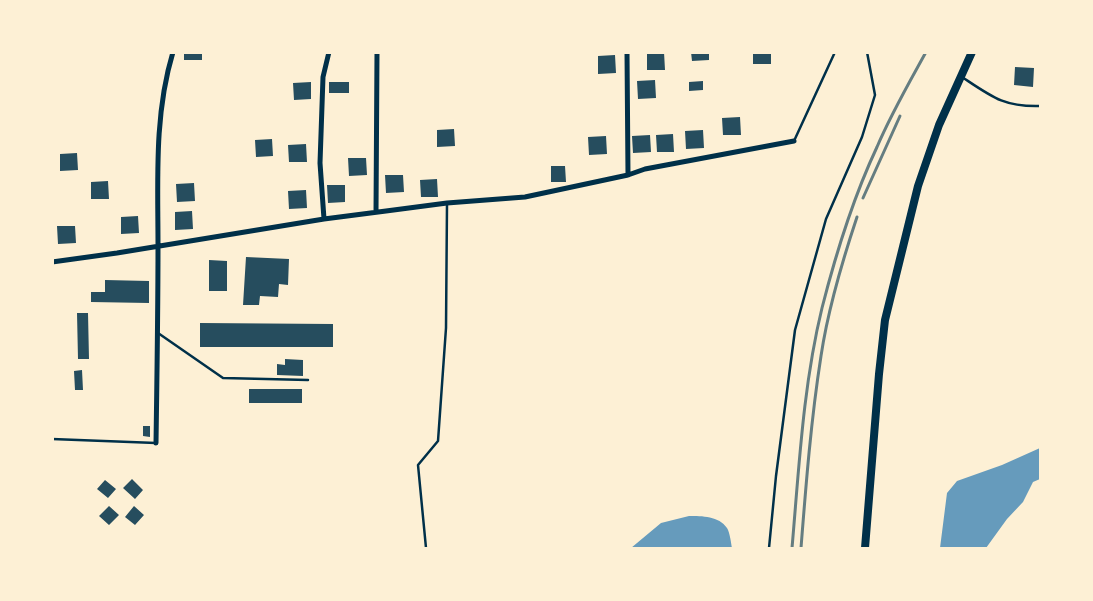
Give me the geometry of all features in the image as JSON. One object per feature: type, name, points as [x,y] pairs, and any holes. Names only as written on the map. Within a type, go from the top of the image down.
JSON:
[{"type":"main road","points":[[865,548],[879,374],[886,320],[918,186],[938,125],[972,52]]},
{"type":"street","points":[[156,443],[158,157],[161,105],[172,52]]},
{"type":"street","points":[[324,219],[320,163],[323,77],[329,52]]},
{"type":"street","points":[[376,212],[377,52]]},
{"type":"street","points":[[627,52],[628,175]]},
{"type":"street","points":[[52,262],[158,247],[324,219],[447,203],[525,197],[628,175],[645,169],[794,141]]},
{"type":"lane","points":[[794,141],[835,52]]},
{"type":"lane","points":[[769,548],[776,476],[795,330],[826,219],[862,136],[875,95],[867,52]]},
{"type":"lane","points":[[961,76],[995,99],[1023,106],[1040,106]]},
{"type":"lane","points":[[426,548],[418,465],[438,441],[446,328],[447,203]]},
{"type":"lane","points":[[158,333],[223,378],[308,380]]},
{"type":"lane","points":[[52,440],[156,443]]},
{"type":"water","points":[[1040,448],[1040,479],[1033,482],[1023,502],[1007,519],[986,548],[940,548],[947,493],[957,481],[1002,465]]},
{"type":"water","points":[[689,516],[699,516],[720,521],[727,528],[732,548],[631,548],[661,523]]},
{"type":"building","points":[[184,52],[202,52],[202,60],[184,60]]},
{"type":"building","points":[[664,52],[665,70],[647,70],[647,53]]},
{"type":"building","points":[[691,52],[709,52],[709,60],[692,61]]},
{"type":"building","points":[[753,52],[771,52],[771,64],[753,64]]},
{"type":"building","points":[[615,55],[616,73],[598,74],[598,56]]},
{"type":"building","points":[[1015,67],[1034,68],[1033,87],[1014,85]]},
{"type":"building","points":[[655,80],[656,98],[638,99],[637,81]]},
{"type":"building","points":[[703,81],[703,90],[689,91],[689,82]]},
{"type":"building","points":[[311,82],[311,99],[294,100],[293,83]]},
{"type":"building","points":[[329,82],[349,82],[349,93],[329,93]]},
{"type":"building","points":[[740,117],[741,135],[723,135],[722,118]]},
{"type":"building","points":[[454,129],[455,146],[437,147],[437,130]]},
{"type":"building","points":[[703,130],[704,148],[686,149],[685,131]]},
{"type":"building","points":[[673,134],[674,152],[657,152],[656,135]]},
{"type":"building","points":[[650,135],[651,152],[633,153],[632,136]]},
{"type":"building","points":[[606,136],[607,154],[589,155],[588,137]]},
{"type":"building","points":[[272,139],[273,156],[256,157],[255,140]]},
{"type":"building","points":[[306,144],[307,162],[289,162],[288,145]]},
{"type":"building","points":[[77,153],[78,170],[60,171],[60,154]]},
{"type":"building","points":[[348,158],[366,158],[367,175],[349,176]]},
{"type":"building","points":[[551,166],[565,166],[566,182],[551,182]]},
{"type":"building","points":[[385,175],[403,175],[404,192],[386,193]]},
{"type":"building","points":[[437,179],[438,197],[421,197],[420,180]]},
{"type":"building","points":[[108,181],[109,199],[91,199],[91,182]]},
{"type":"building","points":[[194,183],[195,201],[177,202],[176,184]]},
{"type":"building","points":[[327,185],[345,185],[345,202],[328,203]]},
{"type":"building","points":[[306,190],[307,208],[289,209],[288,191]]},
{"type":"building","points":[[192,211],[193,229],[175,230],[175,212]]},
{"type":"building","points":[[138,216],[139,233],[121,234],[121,217]]},
{"type":"building","points":[[57,226],[75,226],[76,243],[58,244]]},
{"type":"building","points":[[246,257],[289,259],[288,285],[279,284],[278,297],[260,296],[259,305],[243,305]]},
{"type":"building","points":[[209,260],[227,261],[227,291],[209,291]]},
{"type":"building","points":[[105,280],[149,281],[149,303],[91,302],[91,292],[105,292]]},
{"type":"building","points":[[77,313],[88,313],[89,359],[78,359]]},
{"type":"building","points":[[200,323],[333,324],[333,347],[200,347]]},
{"type":"building","points":[[285,359],[303,360],[303,376],[277,375],[277,364],[285,365]]},
{"type":"building","points":[[82,370],[83,390],[75,390],[74,371]]},
{"type":"building","points":[[249,389],[302,389],[302,403],[249,403]]},
{"type":"building","points":[[143,426],[150,426],[150,437],[143,436]]},
{"type":"building","points":[[132,479],[143,490],[135,499],[123,488]]},
{"type":"building","points":[[105,480],[116,489],[108,498],[97,489]]},
{"type":"building","points":[[109,506],[119,515],[109,525],[99,516]]},
{"type":"building","points":[[134,506],[144,515],[135,525],[125,517]]},
{"type":"railway","points":[[792,548],[810,367],[827,287],[839,246],[868,166],[894,111],[926,52]]},
{"type":"railway","points":[[863,198],[900,116]]},
{"type":"railway","points":[[801,548],[817,380],[824,338],[836,286],[857,217]]}]
